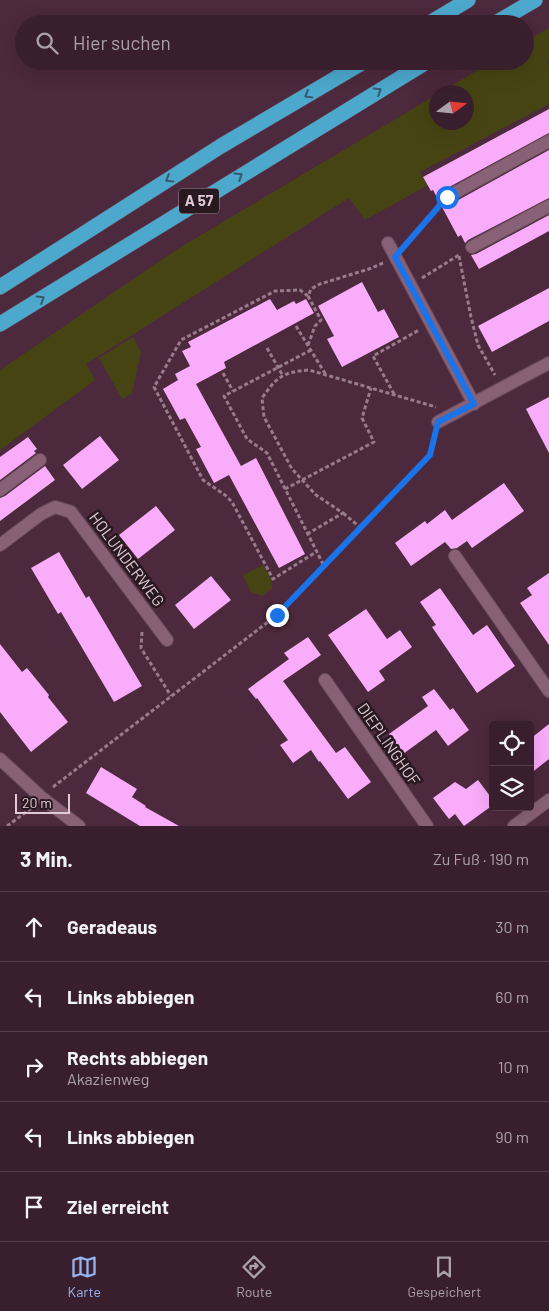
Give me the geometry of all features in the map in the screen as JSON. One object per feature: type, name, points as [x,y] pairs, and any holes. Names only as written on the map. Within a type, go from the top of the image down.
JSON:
[{"type":"highway","points":[[443,15],[468,0]]},
{"type":"highway","points":[[509,15],[535,0]]},
{"type":"highway","name":"A 57","points":[[0,287],[221,146],[349,70]]},
{"type":"highway","name":"A 57","points":[[0,324],[413,70]]},
{"type":"street","points":[[447,197],[549,141]]},
{"type":"street","points":[[472,247],[549,206]]},
{"type":"street","points":[[388,242],[474,404]]},
{"type":"street","points":[[438,422],[549,363]]},
{"type":"street","points":[[0,490],[40,460]]},
{"type":"street","name":"HOLUNDERWEG","points":[[0,545],[41,514],[55,507],[71,512],[167,640]]},
{"type":"street","points":[[455,556],[549,691]]},
{"type":"street","name":"DIEPLINGHOF","points":[[325,680],[427,826]]},
{"type":"street","points":[[0,758],[42,798],[79,826]]},
{"type":"street","points":[[514,826],[549,800]]},
{"type":"path","points":[[308,296],[311,289],[320,284],[369,269],[395,257],[447,197]]},
{"type":"path","points":[[410,285],[472,247]]},
{"type":"path","points":[[459,255],[478,345],[503,388]]},
{"type":"path","points":[[308,345],[315,326],[321,320],[308,296],[300,290],[275,291],[181,340],[154,387],[203,480],[232,502],[273,579],[316,552]]},
{"type":"path","points":[[394,394],[373,356],[431,324]]},
{"type":"path","points":[[296,326],[326,375]]},
{"type":"path","points":[[267,348],[283,376]]},
{"type":"path","points":[[310,350],[224,396],[248,439],[267,453],[324,566]]},
{"type":"path","points":[[361,528],[343,512],[316,495],[292,469],[264,418],[262,398],[274,381],[290,371],[309,370],[456,412]]},
{"type":"path","points":[[222,373],[233,391]]},
{"type":"path","points":[[285,489],[374,442],[362,418],[371,388]]},
{"type":"path","points":[[7,826],[170,696],[277,615],[430,455],[438,422]]},
{"type":"path","points":[[307,534],[343,512]]},
{"type":"path","points":[[143,607],[141,648],[170,696]]},
{"type":"shaded area","points":[[549,28],[549,61],[547,62],[549,66],[549,104],[420,172],[428,185],[365,220],[349,198],[86,364],[95,380],[0,450],[0,370],[176,250],[429,99],[429,130],[474,130],[474,85],[453,85],[478,70],[534,70],[534,37]]},
{"type":"shaded area","points":[[133,337],[141,352],[132,394],[122,399],[99,358]]},
{"type":"shaded area","points":[[263,565],[272,580],[272,588],[262,596],[251,592],[243,575]]},
{"type":"building","points":[[549,109],[549,133],[440,192],[440,201],[446,205],[451,204],[549,150],[549,198],[465,243],[461,235],[458,237],[433,190],[431,191],[423,177]]},
{"type":"building","points":[[549,215],[549,231],[479,269],[471,255]]},
{"type":"building","points":[[362,282],[378,312],[384,309],[399,337],[342,367],[327,339],[334,336],[318,306]]},
{"type":"building","points":[[549,288],[549,321],[492,352],[478,326]]},
{"type":"building","points":[[270,299],[277,310],[294,301],[296,304],[306,299],[314,313],[224,362],[226,368],[196,384],[241,466],[256,458],[305,554],[279,568],[229,475],[214,483],[196,449],[201,447],[185,418],[180,420],[163,389],[178,380],[175,374],[190,366],[182,351],[191,347],[188,342]]},
{"type":"building","points":[[549,397],[549,453],[526,409]]},
{"type":"building","points":[[100,436],[119,460],[82,489],[63,465]]},
{"type":"building","points":[[28,437],[37,449],[34,451],[36,453],[0,480],[0,457]]},
{"type":"building","points":[[45,466],[55,480],[0,521],[0,498]]},
{"type":"building","points":[[504,483],[524,511],[472,548],[467,541],[457,548],[451,549],[445,542],[411,566],[395,543],[425,521],[427,524],[445,510],[452,520]]},
{"type":"building","points":[[156,506],[175,530],[138,559],[119,535]]},
{"type":"building","points":[[59,552],[86,598],[89,596],[142,686],[114,702],[61,612],[58,614],[31,568]]},
{"type":"building","points":[[549,573],[549,645],[520,603],[532,595],[527,588]]},
{"type":"building","points":[[211,576],[231,600],[194,629],[175,605]]},
{"type":"building","points":[[440,588],[473,635],[487,625],[515,666],[477,693],[432,627],[436,625],[420,602]]},
{"type":"building","points":[[366,609],[387,639],[400,630],[412,647],[379,671],[385,680],[368,692],[328,635]]},
{"type":"building","points":[[308,637],[321,655],[283,681],[336,753],[345,747],[371,782],[348,799],[311,750],[293,763],[280,745],[288,740],[257,698],[248,689],[289,659],[284,653]]},
{"type":"building","points":[[0,644],[22,672],[27,668],[68,722],[31,752],[0,712]]},
{"type":"building","points":[[434,689],[450,710],[453,708],[469,730],[448,746],[436,730],[403,754],[389,734],[428,706],[422,697]]},
{"type":"building","points":[[549,724],[549,759],[534,771],[534,766],[534,736]]},
{"type":"building","points":[[101,767],[137,789],[132,797],[145,807],[179,826],[140,826],[86,793]]},
{"type":"building","points":[[478,780],[489,795],[489,808],[464,826],[455,814],[449,819],[433,798],[455,782],[466,789]]},
{"type":"route","points":[[277,615],[430,455],[438,422],[474,404],[395,257],[447,197]]}]
